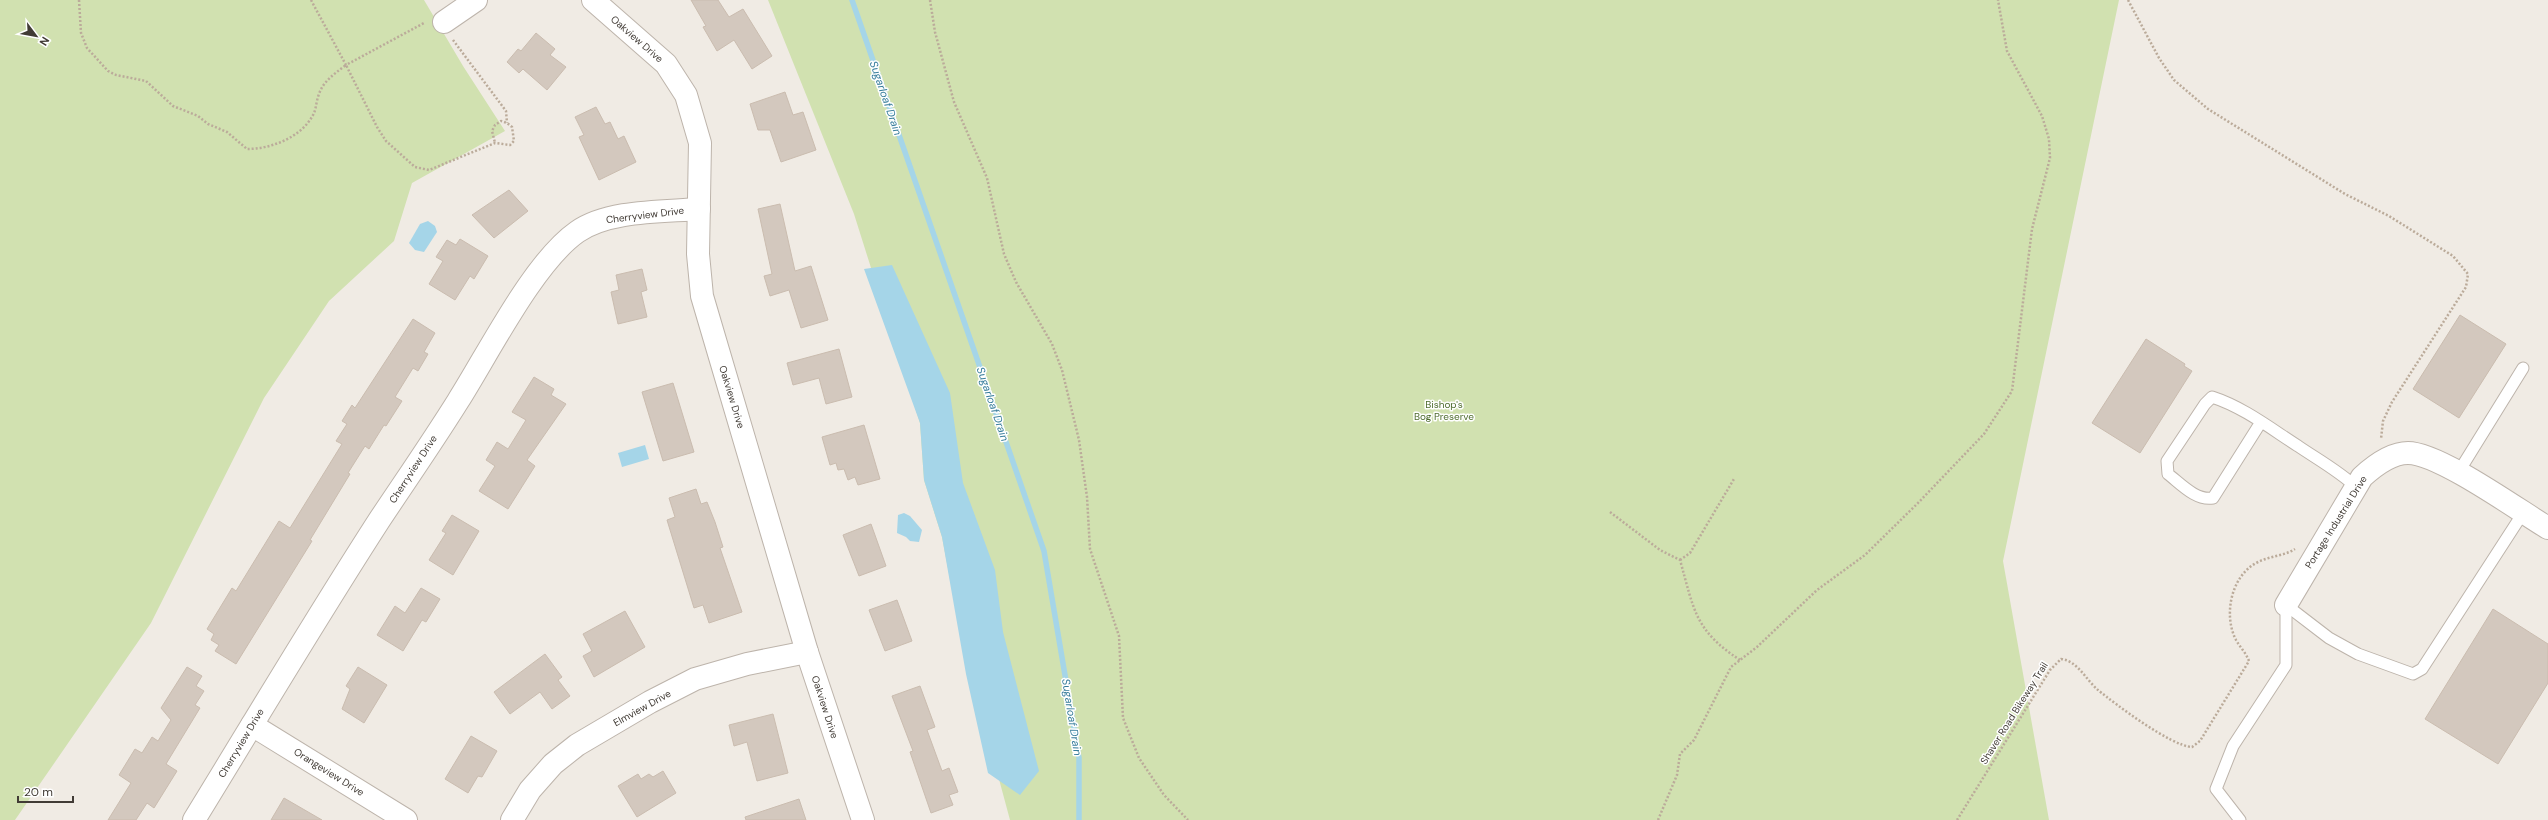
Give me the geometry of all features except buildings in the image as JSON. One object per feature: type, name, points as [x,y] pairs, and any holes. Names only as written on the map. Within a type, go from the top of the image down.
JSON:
[{"type":"street","points":[[444,22],[476,0]]},
{"type":"street","name":"Oakview Drive","points":[[593,0],[666,64],[686,95],[700,143],[698,254],[702,296],[807,652],[863,820]]},
{"type":"street","name":"Cherryview Drive","points":[[194,820],[252,725],[524,293],[549,260],[576,232],[592,223],[612,217],[698,209]]},
{"type":"street","name":"Portage Industrial Drive","points":[[2286,605],[2362,477],[2374,467],[2406,453],[2428,456],[2548,528]]},
{"type":"street","name":"Elmview Drive","points":[[512,820],[530,790],[552,764],[577,745],[650,702],[695,679],[748,664],[807,652]]},
{"type":"street","name":"Orangeview Drive","points":[[252,725],[406,820]]},
{"type":"lane","points":[[2458,473],[2523,368]]},
{"type":"lane","points":[[2261,422],[2212,498],[2205,499],[2190,492],[2168,474],[2167,461],[2205,404],[2212,397],[2232,404],[2261,422],[2346,478],[2356,488]]},
{"type":"lane","points":[[2286,605],[2329,638],[2358,654],[2413,674],[2422,669],[2523,513]]},
{"type":"lane","points":[[2240,820],[2216,789],[2233,746],[2286,666],[2286,605]]},
{"type":"path","points":[[79,0],[81,33],[85,43],[108,71],[116,75],[146,81],[173,106],[198,116],[208,124],[227,132],[247,150],[277,144],[299,131],[313,115],[318,95],[324,84],[346,66],[429,21],[439,19],[444,22],[452,38],[506,111],[507,123]]},
{"type":"path","points":[[310,0],[377,127],[386,141],[415,166],[429,170],[495,143],[505,146],[514,141],[512,127],[501,121],[495,125],[492,131],[495,143]]},
{"type":"path","points":[[930,0],[935,32],[954,102],[987,178],[1004,254],[1016,282],[1052,344],[1062,370],[1079,440],[1087,497],[1090,549],[1119,636],[1122,658],[1121,698],[1123,718],[1131,742],[1149,774],[1164,795],[1188,820]]},
{"type":"path","points":[[1658,820],[1677,775],[1680,754],[1694,740],[1731,667],[1817,590],[1865,555],[1918,503],[1984,434],[2012,391],[2032,229],[2050,158],[2049,139],[2042,116],[2007,51],[1998,0]]},
{"type":"path","points":[[2128,0],[2159,58],[2174,80],[2208,109],[2346,194],[2389,216],[2453,256],[2464,267],[2468,274],[2466,287],[2392,402],[2383,421],[2381,440]]},
{"type":"path","points":[[2375,445],[2381,440],[2388,439]]},
{"type":"path","points":[[1680,560],[1690,553],[1734,479]]},
{"type":"path","points":[[1610,512],[1660,550],[1680,560],[1694,613],[1705,631],[1724,650],[1740,660]]},
{"type":"path","name":"Shaver Road Bikeway Trail","points":[[1957,820],[2050,670],[2061,659],[2073,663],[2096,689],[2172,740],[2192,746],[2200,741],[2249,661],[2236,640],[2230,620],[2230,601],[2239,578],[2256,562],[2290,552],[2300,546]]},
{"type":"green space","points":[[0,0],[424,0],[463,66],[505,131],[412,183],[394,241],[329,301],[264,398],[151,623],[15,820],[0,820]]},
{"type":"green space","name":"Bishop's Bog Preserve","points":[[768,0],[2119,0],[2003,561],[2049,820],[1010,820],[962,642],[942,537],[924,480],[920,423],[854,214]]},
{"type":"water","points":[[428,221],[435,226],[437,232],[424,252],[415,250],[409,243],[420,224]]},
{"type":"water","points":[[892,265],[950,393],[963,483],[995,570],[1003,632],[1039,771],[1020,795],[988,773],[966,674],[942,537],[924,480],[920,423],[864,269]]},
{"type":"water","points":[[645,445],[649,459],[622,467],[618,453]]},
{"type":"water","points":[[904,513],[910,516],[922,530],[919,542],[910,541],[906,537],[897,533],[898,515]]},
{"type":"waterway","name":"Sugarloaf Drain","points":[[852,0],[1044,551],[1079,758],[1079,820]]}]
